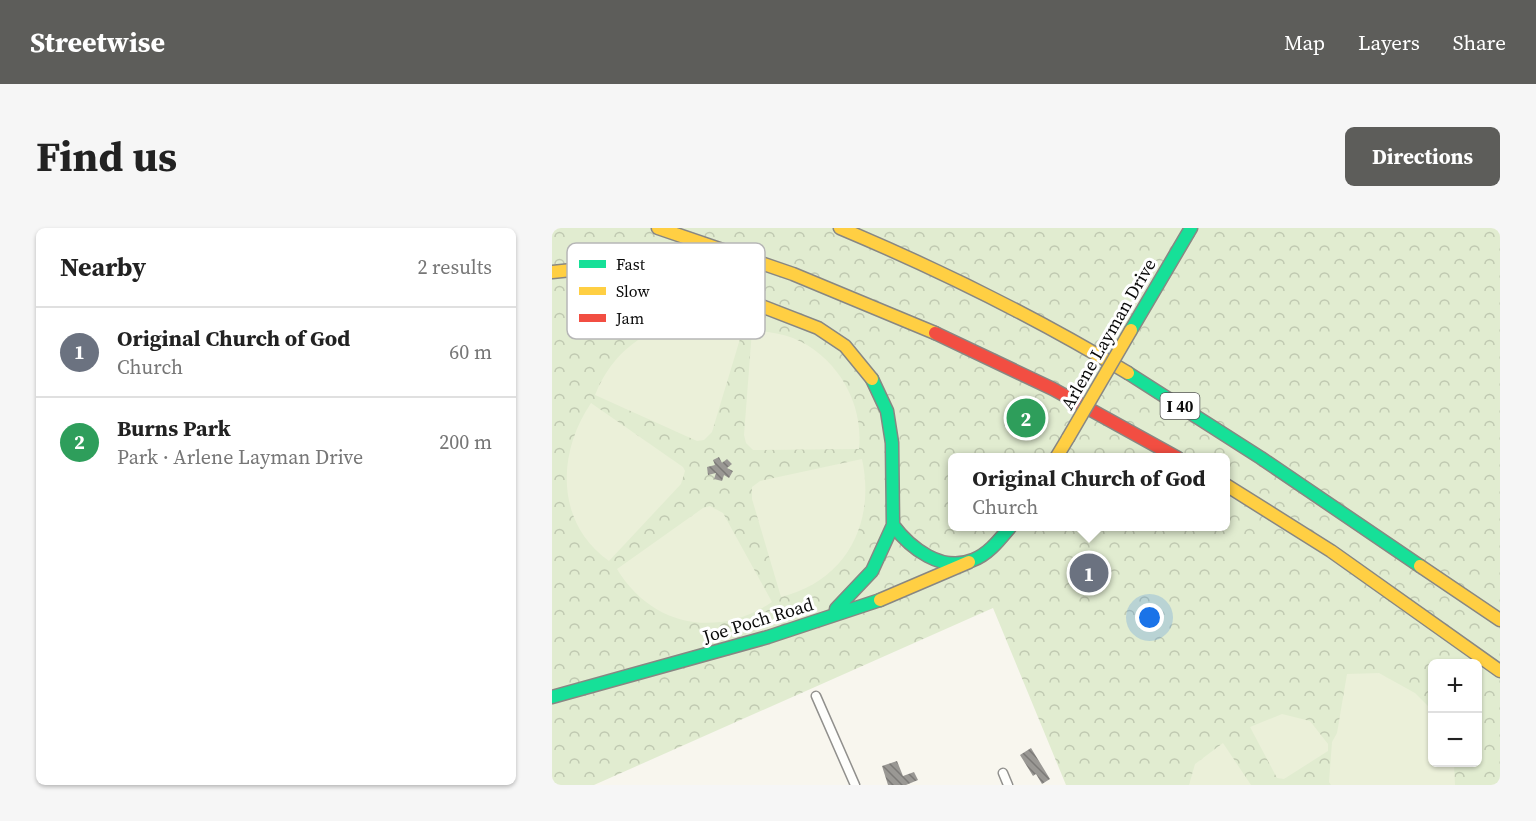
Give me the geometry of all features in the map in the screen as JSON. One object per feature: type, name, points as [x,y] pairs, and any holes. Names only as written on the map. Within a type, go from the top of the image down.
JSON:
[{"type":"main road","name":"I 40","points":[[658,228],[701,243]]},
{"type":"main road","name":"I 40","points":[[840,228],[944,273],[1086,348],[1203,420],[1500,620]]},
{"type":"main road","name":"Arlene Layman Drive","points":[[1059,453],[1191,228]]},
{"type":"main road","name":"I 40","points":[[765,266],[829,288],[1044,383],[1169,453]]},
{"type":"main road","points":[[552,272],[567,270]]},
{"type":"main road","points":[[765,307],[818,328],[846,346],[868,371],[887,411],[892,443],[894,525],[872,571],[853,594],[836,609],[836,614]]},
{"type":"main road","points":[[1230,487],[1298,528],[1500,671]]},
{"type":"main road","points":[[894,525],[910,548],[921,555],[944,561],[969,562],[987,550],[1006,531]]},
{"type":"main road","name":"Joe Poch Road","points":[[552,697],[726,649],[904,592],[969,562]]},
{"type":"street","points":[[816,696],[855,785]]},
{"type":"street","points":[[1003,773],[1008,785]]},
{"type":"green space","points":[[552,228],[1500,228],[1500,785],[1066,785],[993,608],[594,785],[552,785]]},
{"type":"green space","points":[[765,332],[793,338],[809,346],[835,369],[852,398],[857,415],[859,449],[753,450],[746,443],[744,435],[751,339],[765,339]]},
{"type":"green space","points":[[640,339],[740,339],[712,432],[704,440],[697,441],[595,395],[611,366]]},
{"type":"green space","points":[[591,403],[683,467],[685,471],[681,484],[609,561],[591,545],[579,527],[571,507],[567,486],[572,443]]},
{"type":"green space","points":[[862,459],[865,483],[864,505],[860,527],[851,546],[839,563],[823,578],[804,589],[781,597],[752,499],[752,487],[760,481]]},
{"type":"green space","points":[[710,506],[723,513],[772,602],[751,614],[729,620],[708,623],[687,621],[666,614],[648,603],[631,588],[617,569],[703,508]]},
{"type":"green space","points":[[1379,673],[1415,693],[1428,706],[1428,767],[1454,767],[1455,785],[1331,785],[1329,782],[1332,742],[1337,733],[1347,674]]},
{"type":"green space","points":[[1282,714],[1310,721],[1328,744],[1328,751],[1284,779],[1277,778],[1250,727]]},
{"type":"green space","points":[[1223,743],[1251,785],[1189,785],[1195,764]]},
{"type":"building","points":[[719,457],[722,463],[727,459],[732,464],[727,468],[733,471],[729,478],[724,475],[722,481],[714,479],[716,473],[708,475],[707,467],[715,465],[713,460]]},
{"type":"building","points":[[1031,748],[1050,779],[1042,784],[1036,774],[1033,776],[1020,755]]},
{"type":"building","points":[[897,761],[903,776],[914,772],[918,780],[906,785],[888,785],[882,766]]},
{"type":"traffic: fast","points":[[1131,330],[1191,228]]},
{"type":"traffic: fast","points":[[1128,373],[1261,458],[1420,566]]},
{"type":"traffic: fast","points":[[836,614],[836,609],[872,571],[893,525],[892,443],[887,411],[872,379]]},
{"type":"traffic: fast","points":[[893,525],[918,550],[939,561],[950,563],[961,563],[979,557],[994,546],[1007,531]]},
{"type":"traffic: fast","points":[[552,697],[768,637],[880,600]]},
{"type":"traffic: slow","points":[[658,228],[702,243]]},
{"type":"traffic: slow","points":[[840,228],[987,295],[1128,373]]},
{"type":"traffic: slow","points":[[765,264],[935,333]]},
{"type":"traffic: slow","points":[[552,272],[567,270]]},
{"type":"traffic: slow","points":[[765,307],[818,328],[845,346],[872,379]]},
{"type":"traffic: slow","points":[[1068,438],[1131,330]]},
{"type":"traffic: slow","points":[[1059,453],[1068,438]]},
{"type":"traffic: slow","points":[[1230,488],[1331,551],[1500,671]]},
{"type":"traffic: slow","points":[[880,600],[969,562]]},
{"type":"traffic: slow","points":[[1420,566],[1500,620]]},
{"type":"traffic: jam","points":[[935,333],[1053,389],[1169,453]]},
{"type":"place","name":"Burns Park","points":[[1026,418]]},
{"type":"place","name":"Original Church of God","points":[[1089,573]]}]
